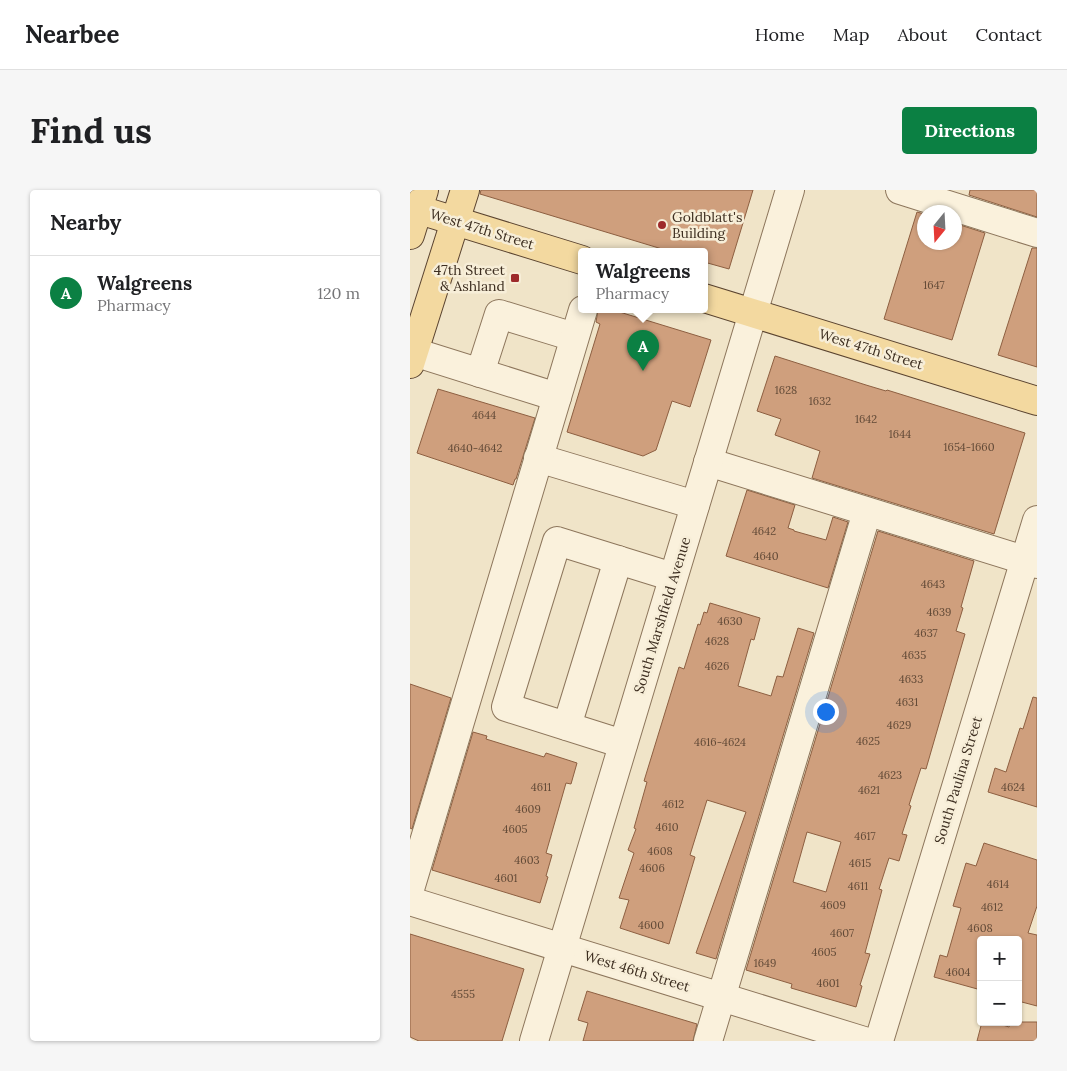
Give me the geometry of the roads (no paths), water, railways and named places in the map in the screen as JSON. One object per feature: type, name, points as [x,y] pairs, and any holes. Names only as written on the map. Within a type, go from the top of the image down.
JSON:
[{"type":"main road","points":[[412,358],[465,190]]},
{"type":"main road","points":[[410,235],[417,202]]},
{"type":"main road","name":"West 47th Street","points":[[417,202],[455,221],[578,259]]},
{"type":"main road","name":"West 47th Street","points":[[708,299],[1037,401]]},
{"type":"street","name":"South Marshfield Avenue","points":[[534,1041],[790,190]]},
{"type":"street","points":[[900,190],[960,199],[1037,233]]},
{"type":"street","points":[[410,888],[581,313]]},
{"type":"street","points":[[480,373],[499,314],[574,337]]},
{"type":"street","points":[[412,358],[480,373],[557,397]]},
{"type":"street","points":[[538,458],[695,505]]},
{"type":"street","points":[[708,462],[1031,562]]},
{"type":"street","points":[[708,1041],[867,512]]},
{"type":"street","name":"South Paulina Street","points":[[879,1041],[1031,562],[1037,520]]},
{"type":"street","points":[[623,744],[506,707],[557,542],[673,577]]},
{"type":"street","points":[[566,726],[618,560]]},
{"type":"street","name":"West 46th Street","points":[[410,901],[864,1041]]},
{"type":"place","name":"Goldblatt's Building","points":[[662,225]]},
{"type":"place","name":"47th Street & Ashland","points":[[515,278]]},
{"type":"place","name":"Walgreens","points":[[643,371]]}]
